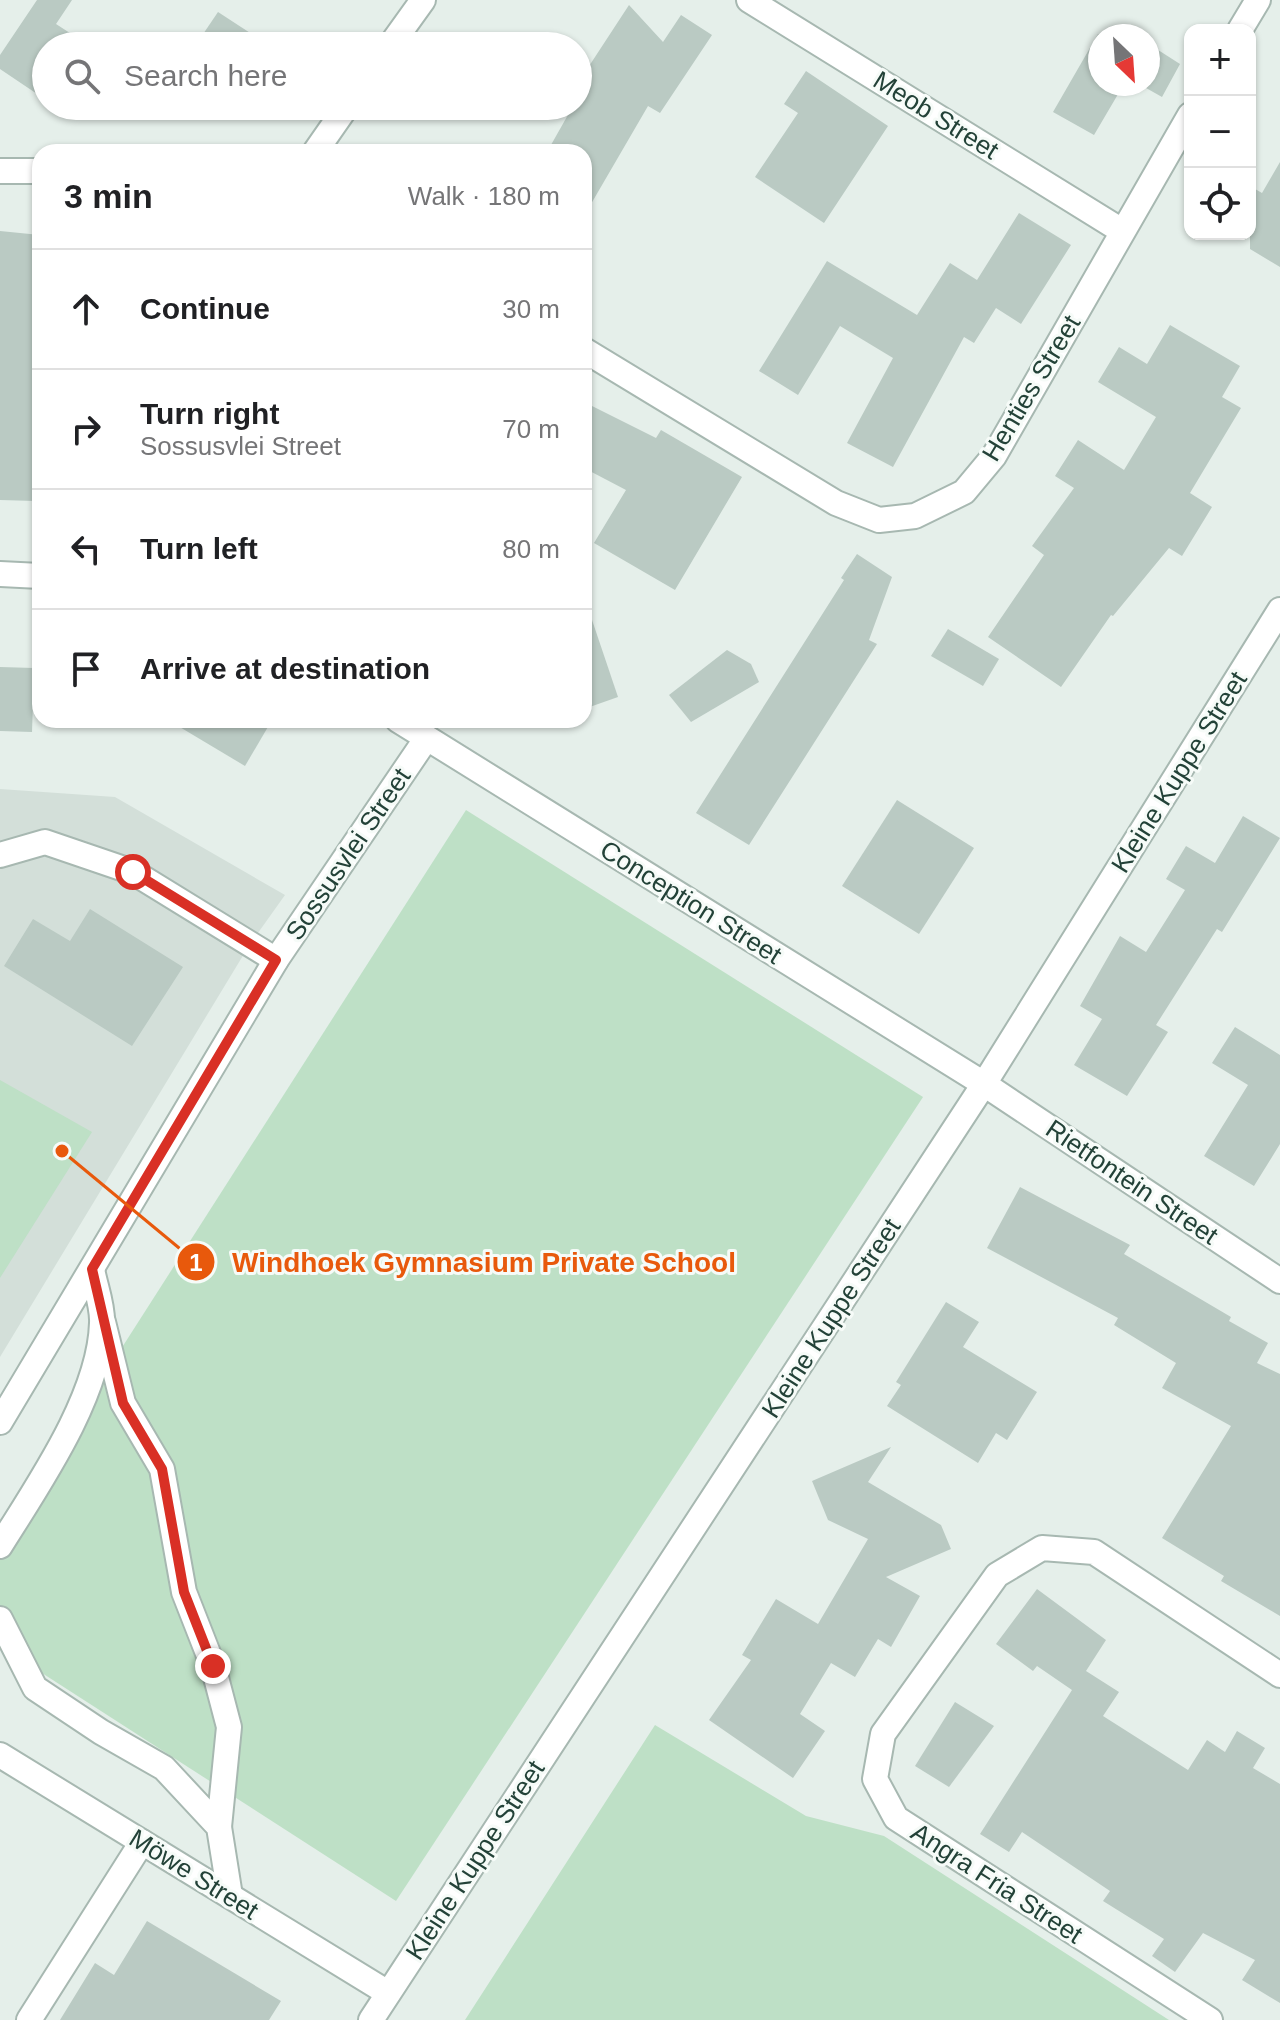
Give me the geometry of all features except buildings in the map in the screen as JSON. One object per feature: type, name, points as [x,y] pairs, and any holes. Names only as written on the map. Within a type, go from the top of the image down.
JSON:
[{"type":"street","points":[[400,32],[423,0]]},
{"type":"street","name":"Meob Street","points":[[749,0],[1122,231]]},
{"type":"street","points":[[1244,24],[1258,0]]},
{"type":"street","points":[[321,144],[337,120]]},
{"type":"street","name":"Henties Street","points":[[592,355],[836,503],[879,520],[915,516],[964,492],[994,456],[1184,125]]},
{"type":"street","points":[[0,171],[32,171]]},
{"type":"street","points":[[0,574],[32,576]]},
{"type":"street","name":"Kleine Kuppe Street","points":[[371,2020],[984,1084],[1280,610]]},
{"type":"street","name":"Conception Street","points":[[410,728],[984,1084]]},
{"type":"street","name":"Sossusvlei Street","points":[[0,1422],[276,960],[426,739]]},
{"type":"street","points":[[0,855],[45,842],[133,872],[276,960]]},
{"type":"street","name":"Rietfontein Street","points":[[984,1084],[1280,1281]]},
{"type":"street","points":[[92,1269],[123,1403],[162,1469],[184,1592],[213,1666],[229,1727],[219,1827],[230,1896]]},
{"type":"street","points":[[0,1546],[51,1465],[91,1382],[103,1322]]},
{"type":"street","name":"Angra Fria Street","points":[[1210,2020],[896,1818],[875,1779],[883,1734],[997,1575],[1042,1548],[1094,1552],[1280,1675]]},
{"type":"street","points":[[0,1619],[35,1688],[101,1732],[164,1768],[219,1827]]},
{"type":"street","name":"Möwe Street","points":[[0,1755],[388,1993]]},
{"type":"street","points":[[29,2020],[142,1842]]},
{"type":"shaded area","points":[[0,789],[115,797],[285,895],[250,944],[0,1357]]},
{"type":"green space","points":[[466,810],[923,1097],[396,1901],[0,1646],[0,1538]]},
{"type":"green space","points":[[0,1080],[92,1132],[0,1278]]},
{"type":"green space","points":[[655,1725],[806,1816],[884,1836],[1169,2020],[465,2020]]},
{"type":"place","name":"Windhoek Gymnasium Private School","points":[[62,1151]]},
{"type":"route","points":[[133,872],[276,960],[92,1269],[123,1403],[162,1469],[184,1592],[213,1666]]}]
